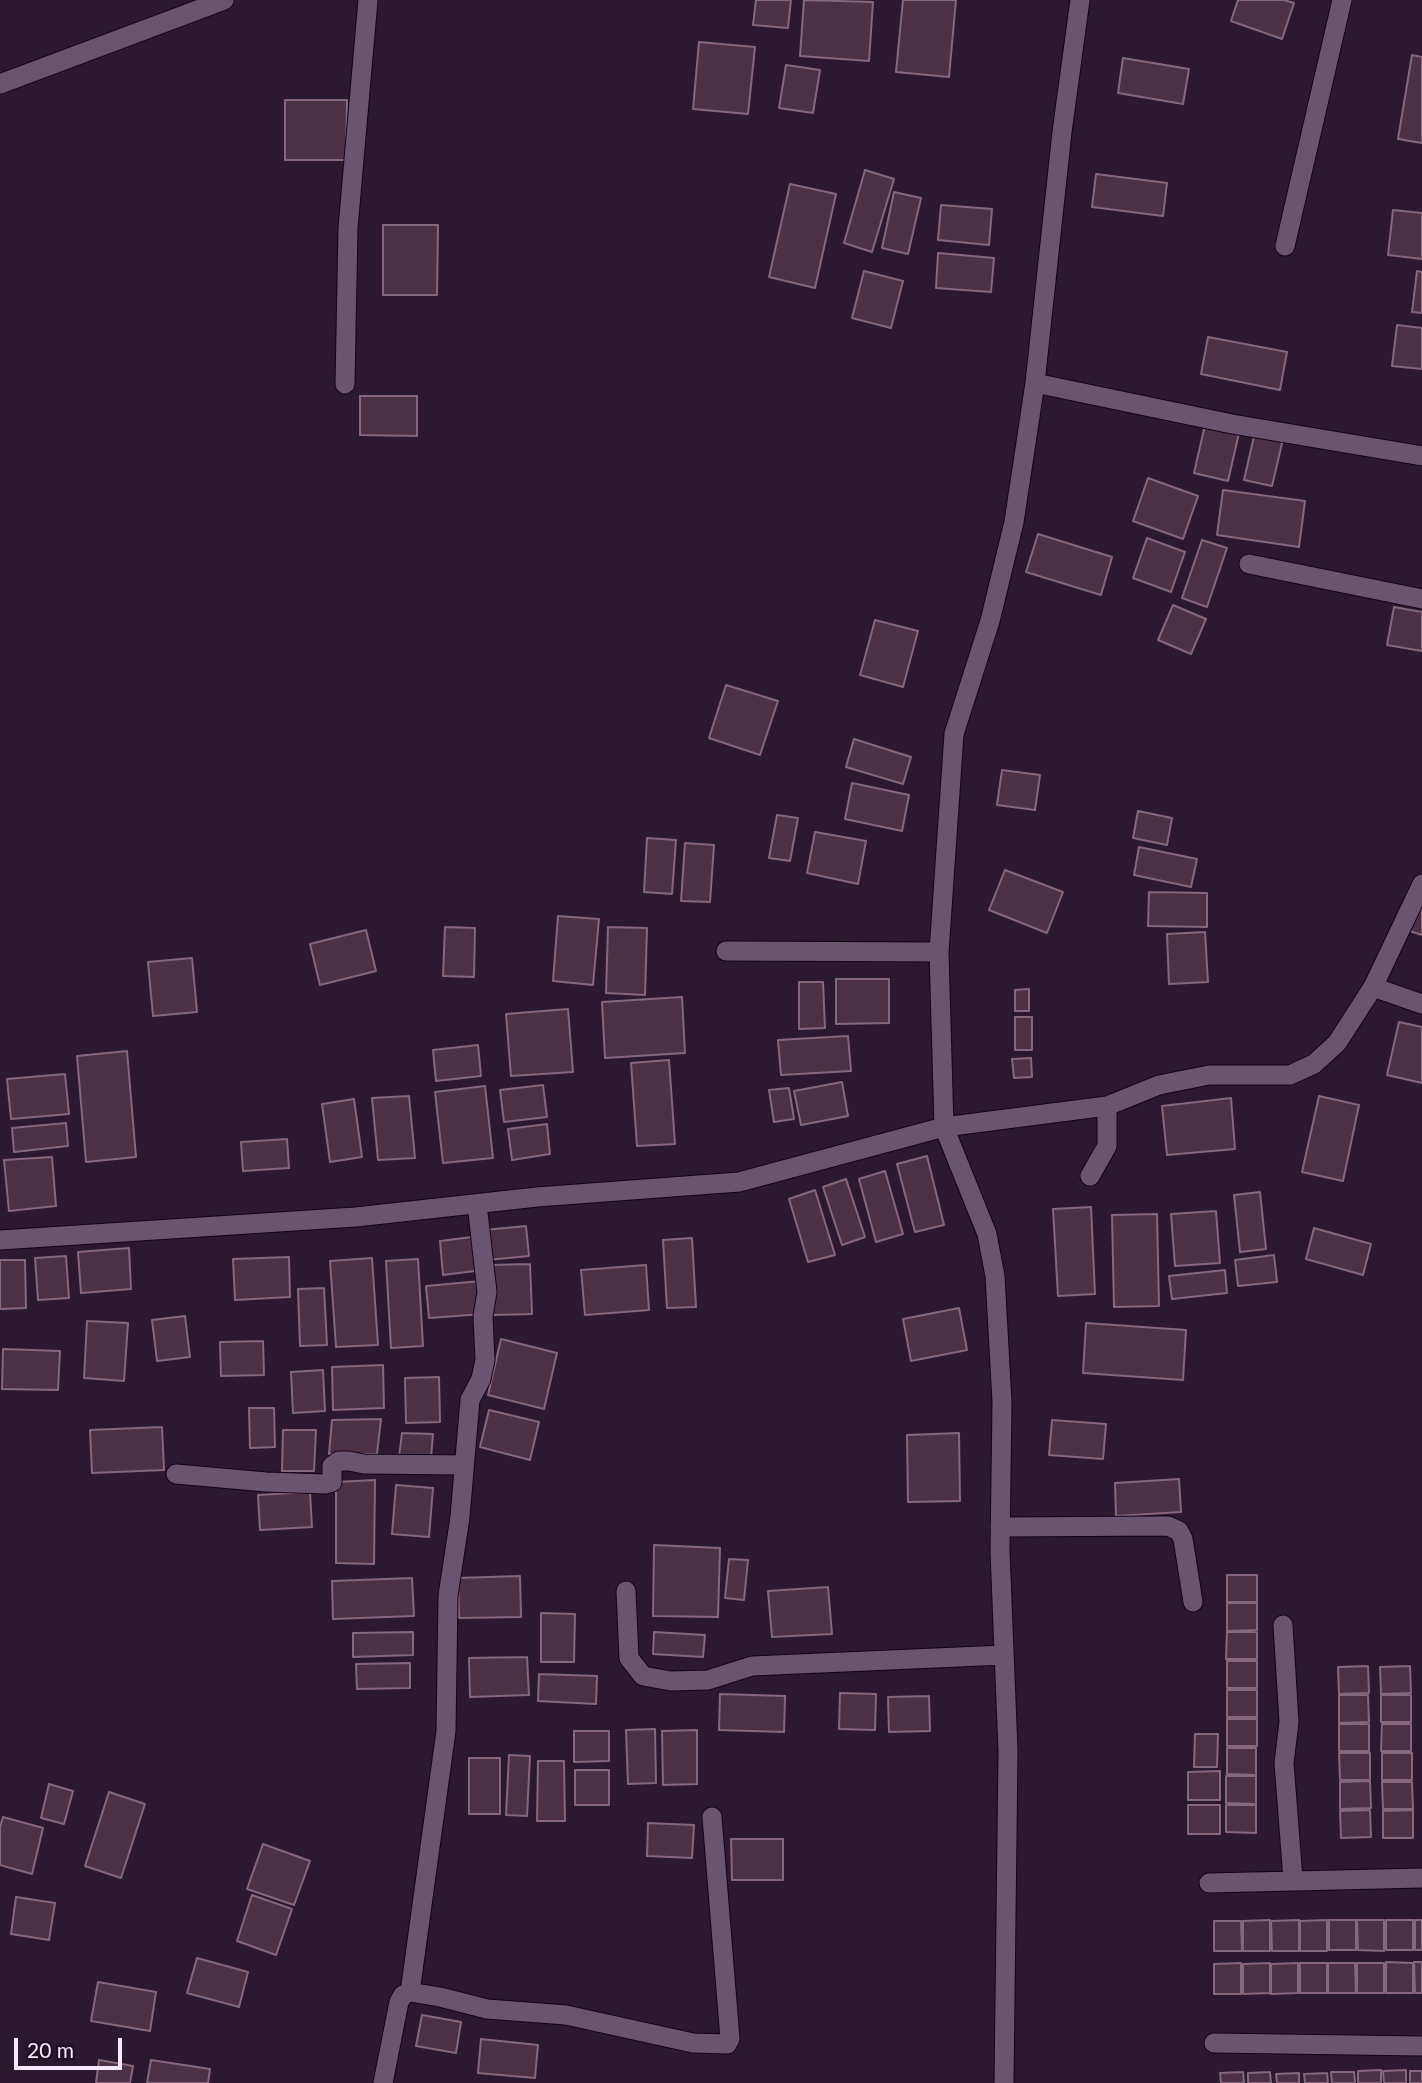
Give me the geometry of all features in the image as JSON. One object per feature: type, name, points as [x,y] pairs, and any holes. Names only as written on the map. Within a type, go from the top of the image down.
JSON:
[{"type":"street","points":[[0,84],[224,0]]},
{"type":"street","points":[[345,384],[348,228],[368,0]]},
{"type":"street","points":[[1004,2083],[1008,1751],[1000,1527],[1002,1402],[995,1276],[987,1234],[944,1127],[939,952],[954,734],[990,621],[1014,522],[1035,383],[1062,132],[1080,0]]},
{"type":"street","points":[[1285,246],[1342,0]]},
{"type":"street","points":[[1035,383],[1232,424],[1422,456]]},
{"type":"street","points":[[1249,564],[1422,598]]},
{"type":"street","points":[[0,1240],[356,1217],[537,1197],[739,1182],[944,1127],[1108,1106],[1159,1086],[1209,1075],[1290,1075],[1314,1064],[1337,1043],[1373,987],[1422,884]]},
{"type":"street","points":[[726,951],[939,952]]},
{"type":"street","points":[[1373,987],[1422,1004]]},
{"type":"street","points":[[1090,1177],[1107,1146],[1108,1106]]},
{"type":"street","points":[[410,1992],[446,1731],[448,1596],[460,1517],[470,1400],[481,1379],[485,1360],[483,1316],[486,1292],[477,1204]]},
{"type":"street","points":[[176,1474],[326,1484],[332,1482],[332,1466],[339,1461],[364,1464],[464,1465]]},
{"type":"street","points":[[1000,1527],[1168,1527],[1179,1531],[1183,1539],[1193,1602]]},
{"type":"street","points":[[626,1591],[629,1658],[643,1676],[671,1681],[708,1680],[752,1666],[1004,1655]]},
{"type":"street","points":[[1283,1625],[1289,1722],[1284,1763],[1293,1879]]},
{"type":"street","points":[[383,2083],[399,2002],[403,1995],[410,1992],[487,2009],[566,2015],[693,2043],[727,2044],[730,2039],[712,1817]]},
{"type":"street","points":[[1209,1883],[1422,1878]]},
{"type":"street","points":[[1214,2043],[1422,2046]]},
{"type":"building","points":[[756,0],[791,0],[788,28],[753,25]]},
{"type":"building","points":[[804,0],[873,2],[869,61],[800,56]]},
{"type":"building","points":[[903,0],[956,0],[949,77],[896,72]]},
{"type":"building","points":[[1238,0],[1284,0],[1294,3],[1282,39],[1231,21]]},
{"type":"building","points":[[699,42],[755,47],[748,114],[693,109]]},
{"type":"building","points":[[1412,55],[1422,57],[1422,143],[1398,139]]},
{"type":"building","points":[[1123,58],[1189,69],[1183,104],[1118,93]]},
{"type":"building","points":[[786,65],[820,70],[813,113],[779,108]]},
{"type":"building","points":[[285,100],[347,100],[346,160],[285,160]]},
{"type":"building","points":[[865,170],[894,179],[872,252],[844,243]]},
{"type":"building","points":[[1096,174],[1167,183],[1163,216],[1092,207]]},
{"type":"building","points":[[790,184],[836,194],[815,288],[769,277]]},
{"type":"building","points":[[894,192],[921,198],[908,254],[882,248]]},
{"type":"building","points":[[941,205],[992,209],[989,245],[938,240]]},
{"type":"building","points":[[1393,210],[1422,213],[1422,259],[1388,255]]},
{"type":"building","points":[[383,225],[438,225],[437,295],[383,295]]},
{"type":"building","points":[[938,253],[994,258],[991,292],[936,288]]},
{"type":"building","points":[[864,271],[903,281],[891,328],[852,318]]},
{"type":"building","points":[[1417,271],[1422,272],[1422,313],[1412,312]]},
{"type":"building","points":[[1397,325],[1422,328],[1422,369],[1392,366]]},
{"type":"building","points":[[1208,337],[1287,352],[1280,390],[1201,374]]},
{"type":"building","points":[[360,396],[417,396],[417,436],[360,435]]},
{"type":"building","points":[[1205,425],[1239,433],[1228,481],[1194,473]]},
{"type":"building","points":[[1255,432],[1283,439],[1272,486],[1244,480]]},
{"type":"building","points":[[1148,478],[1198,496],[1183,539],[1133,521]]},
{"type":"building","points":[[1223,490],[1305,501],[1299,547],[1217,535]]},
{"type":"building","points":[[1038,534],[1112,557],[1101,595],[1026,572]]},
{"type":"building","points":[[1147,538],[1185,552],[1171,592],[1133,578]]},
{"type":"building","points":[[1202,540],[1227,548],[1207,607],[1182,598]]},
{"type":"building","points":[[1173,605],[1206,619],[1191,654],[1158,640]]},
{"type":"building","points":[[1394,607],[1422,612],[1422,651],[1387,645]]},
{"type":"building","points":[[875,620],[918,631],[903,687],[860,675]]},
{"type":"building","points":[[726,685],[778,701],[760,755],[709,738]]},
{"type":"building","points":[[854,739],[911,757],[903,784],[846,767]]},
{"type":"building","points":[[1002,770],[1040,775],[1035,810],[997,805]]},
{"type":"building","points":[[852,783],[909,795],[902,831],[845,819]]},
{"type":"building","points":[[1138,811],[1172,818],[1167,845],[1133,838]]},
{"type":"building","points":[[777,815],[798,818],[790,861],[769,858]]},
{"type":"building","points":[[815,832],[866,841],[858,884],[807,873]]},
{"type":"building","points":[[647,838],[676,840],[672,894],[644,892]]},
{"type":"building","points":[[685,843],[714,845],[710,902],[681,901]]},
{"type":"building","points":[[1139,847],[1197,859],[1191,887],[1134,875]]},
{"type":"building","points":[[1005,870],[1063,892],[1047,933],[989,910]]},
{"type":"building","points":[[1149,892],[1207,893],[1207,927],[1148,926]]},
{"type":"building","points":[[1415,905],[1422,908],[1422,935],[1407,930]]},
{"type":"building","points":[[558,916],[599,919],[593,985],[553,981]]},
{"type":"building","points":[[445,927],[475,928],[474,977],[443,976]]},
{"type":"building","points":[[608,927],[647,928],[645,995],[606,993]]},
{"type":"building","points":[[366,930],[376,971],[320,985],[310,944]]},
{"type":"building","points":[[1205,932],[1208,982],[1169,984],[1167,934]]},
{"type":"building","points":[[192,958],[197,1012],[153,1016],[148,962]]},
{"type":"building","points":[[836,979],[889,979],[889,1023],[836,1024]]},
{"type":"building","points":[[799,982],[823,982],[825,1028],[799,1029]]},
{"type":"building","points":[[1029,989],[1029,1011],[1015,1011],[1015,990]]},
{"type":"building","points":[[682,997],[685,1053],[605,1058],[602,1002]]},
{"type":"building","points":[[568,1009],[573,1072],[511,1076],[506,1014]]},
{"type":"building","points":[[1015,1017],[1032,1017],[1032,1050],[1015,1050]]},
{"type":"building","points":[[1399,1022],[1422,1027],[1422,1083],[1387,1075]]},
{"type":"building","points":[[848,1036],[851,1071],[781,1075],[778,1040]]},
{"type":"building","points":[[478,1045],[481,1076],[436,1081],[433,1050]]},
{"type":"building","points":[[127,1051],[136,1157],[86,1162],[77,1056]]},
{"type":"building","points":[[1031,1058],[1032,1077],[1014,1078],[1012,1059]]},
{"type":"building","points":[[669,1060],[675,1144],[637,1146],[631,1063]]},
{"type":"building","points":[[65,1074],[69,1114],[11,1119],[7,1079]]},
{"type":"building","points":[[842,1082],[848,1116],[801,1125],[794,1091]]},
{"type":"building","points":[[543,1085],[547,1117],[504,1122],[500,1090]]},
{"type":"building","points":[[485,1086],[493,1158],[443,1163],[435,1092]]},
{"type":"building","points":[[789,1088],[794,1119],[774,1122],[769,1090]]},
{"type":"building","points":[[409,1096],[415,1158],[378,1160],[372,1098]]},
{"type":"building","points":[[1319,1096],[1359,1105],[1343,1181],[1302,1172]]},
{"type":"building","points":[[1231,1098],[1235,1149],[1167,1155],[1162,1106]]},
{"type":"building","points":[[354,1099],[362,1157],[330,1162],[322,1104]]},
{"type":"building","points":[[66,1123],[68,1146],[14,1152],[12,1128]]},
{"type":"building","points":[[547,1124],[550,1154],[512,1160],[508,1129]]},
{"type":"building","points":[[287,1139],[289,1168],[243,1171],[241,1142]]},
{"type":"building","points":[[927,1156],[944,1225],[915,1232],[897,1164]]},
{"type":"building","points":[[52,1157],[56,1206],[9,1211],[4,1160]]},
{"type":"building","points":[[885,1171],[903,1234],[876,1242],[859,1179]]},
{"type":"building","points":[[846,1179],[865,1237],[842,1245],[823,1187]]},
{"type":"building","points":[[815,1190],[835,1255],[808,1262],[789,1199]]},
{"type":"building","points":[[1260,1192],[1266,1249],[1240,1252],[1234,1195]]},
{"type":"building","points":[[1091,1207],[1095,1294],[1058,1296],[1053,1209]]},
{"type":"building","points":[[1216,1211],[1220,1263],[1175,1266],[1171,1214]]},
{"type":"building","points":[[1157,1214],[1159,1306],[1114,1307],[1112,1215]]},
{"type":"building","points":[[526,1226],[529,1256],[487,1260],[484,1230]]},
{"type":"building","points":[[1314,1228],[1371,1244],[1363,1275],[1306,1259]]},
{"type":"building","points":[[472,1237],[475,1271],[443,1275],[440,1241]]},
{"type":"building","points":[[692,1238],[696,1307],[667,1308],[663,1240]]},
{"type":"building","points":[[129,1248],[131,1289],[81,1293],[78,1252]]},
{"type":"building","points":[[1274,1255],[1277,1282],[1238,1286],[1235,1260]]},
{"type":"building","points":[[66,1256],[69,1298],[38,1300],[35,1258]]},
{"type":"building","points":[[289,1257],[290,1297],[235,1300],[233,1259]]},
{"type":"building","points":[[372,1258],[378,1345],[336,1347],[330,1261]]},
{"type":"building","points":[[418,1259],[423,1346],[391,1348],[386,1261]]},
{"type":"building","points":[[0,1260],[25,1260],[26,1308],[0,1309]]},
{"type":"building","points":[[530,1264],[532,1314],[493,1315],[490,1265]]},
{"type":"building","points":[[646,1265],[649,1310],[585,1315],[581,1270]]},
{"type":"building","points":[[1225,1270],[1227,1293],[1172,1299],[1169,1276]]},
{"type":"building","points":[[481,1281],[483,1314],[429,1318],[426,1286]]},
{"type":"building","points":[[324,1288],[327,1345],[300,1346],[298,1289]]},
{"type":"building","points":[[959,1308],[967,1350],[911,1361],[903,1319]]},
{"type":"building","points":[[185,1316],[190,1357],[157,1361],[152,1320]]},
{"type":"building","points":[[87,1321],[128,1323],[124,1381],[84,1378]]},
{"type":"building","points":[[1086,1323],[1186,1330],[1183,1380],[1083,1373]]},
{"type":"building","points":[[501,1339],[557,1353],[544,1409],[488,1395]]},
{"type":"building","points":[[263,1341],[264,1375],[221,1376],[220,1342]]},
{"type":"building","points":[[3,1349],[60,1351],[58,1390],[2,1389]]},
{"type":"building","points":[[383,1365],[384,1408],[333,1410],[332,1367]]},
{"type":"building","points":[[323,1370],[325,1411],[293,1413],[291,1372]]},
{"type":"building","points":[[439,1377],[440,1422],[406,1423],[405,1378]]},
{"type":"building","points":[[249,1408],[274,1408],[275,1447],[250,1448]]},
{"type":"building","points":[[489,1410],[539,1422],[530,1460],[480,1447]]},
{"type":"building","points":[[381,1419],[377,1454],[329,1454],[332,1420]]},
{"type":"building","points":[[1052,1420],[1106,1424],[1103,1459],[1049,1455]]},
{"type":"building","points":[[162,1427],[164,1470],[92,1473],[90,1430]]},
{"type":"building","points":[[283,1430],[316,1430],[314,1471],[282,1471]]},
{"type":"building","points":[[402,1433],[433,1434],[431,1458],[399,1457]]},
{"type":"building","points":[[959,1433],[960,1501],[908,1502],[907,1435]]},
{"type":"building","points":[[1179,1479],[1181,1512],[1116,1516],[1115,1483]]},
{"type":"building","points":[[375,1480],[374,1564],[336,1563],[336,1482]]},
{"type":"building","points":[[396,1485],[433,1488],[429,1537],[392,1534]]},
{"type":"building","points":[[310,1492],[312,1527],[260,1530],[258,1495]]},
{"type":"building","points":[[654,1545],[720,1548],[718,1617],[653,1616]]},
{"type":"building","points":[[729,1559],[748,1560],[744,1600],[725,1598]]},
{"type":"building","points":[[1227,1575],[1257,1575],[1257,1602],[1227,1602]]},
{"type":"building","points":[[520,1576],[521,1617],[459,1618],[458,1578]]},
{"type":"building","points":[[412,1578],[414,1616],[333,1619],[332,1581]]},
{"type":"building","points":[[828,1587],[832,1634],[772,1637],[768,1591]]},
{"type":"building","points":[[1227,1603],[1257,1603],[1257,1630],[1227,1631]]},
{"type":"building","points":[[541,1613],[575,1614],[574,1662],[541,1662]]},
{"type":"building","points":[[413,1632],[413,1655],[353,1657],[353,1633]]},
{"type":"building","points":[[654,1632],[705,1635],[703,1657],[653,1654]]},
{"type":"building","points":[[1227,1632],[1257,1632],[1257,1659],[1226,1659]]},
{"type":"building","points":[[527,1657],[529,1695],[470,1697],[469,1658]]},
{"type":"building","points":[[1227,1661],[1257,1661],[1257,1688],[1227,1688]]},
{"type":"building","points":[[410,1663],[410,1688],[357,1689],[356,1664]]},
{"type":"building","points":[[1368,1666],[1369,1693],[1339,1694],[1338,1667]]},
{"type":"building","points":[[1410,1666],[1411,1693],[1381,1694],[1380,1667]]},
{"type":"building","points":[[539,1674],[597,1676],[596,1704],[538,1701]]},
{"type":"building","points":[[1227,1690],[1257,1690],[1257,1717],[1227,1717]]},
{"type":"building","points":[[840,1693],[876,1694],[875,1730],[839,1729]]},
{"type":"building","points":[[720,1694],[785,1696],[784,1732],[719,1730]]},
{"type":"building","points":[[1339,1695],[1368,1695],[1369,1722],[1339,1723]]},
{"type":"building","points":[[1381,1695],[1411,1695],[1411,1722],[1381,1722]]},
{"type":"building","points":[[929,1696],[930,1731],[889,1732],[888,1697]]},
{"type":"building","points":[[1227,1719],[1257,1719],[1257,1746],[1227,1746]]},
{"type":"building","points":[[1339,1724],[1369,1724],[1369,1751],[1339,1751]]},
{"type":"building","points":[[1382,1724],[1411,1724],[1411,1751],[1381,1751]]},
{"type":"building","points":[[655,1729],[656,1783],[628,1784],[626,1730]]},
{"type":"building","points":[[697,1730],[697,1784],[663,1785],[662,1731]]},
{"type":"building","points":[[574,1731],[609,1731],[609,1761],[574,1762]]},
{"type":"building","points":[[1195,1734],[1218,1734],[1217,1767],[1194,1767]]},
{"type":"building","points":[[1227,1748],[1256,1748],[1256,1775],[1227,1774]]},
{"type":"building","points":[[1339,1753],[1370,1753],[1370,1780],[1340,1780]]},
{"type":"building","points":[[1382,1753],[1412,1753],[1412,1780],[1382,1780]]},
{"type":"building","points":[[509,1755],[530,1756],[527,1816],[506,1815]]},
{"type":"building","points":[[469,1758],[500,1758],[500,1814],[469,1814]]},
{"type":"building","points":[[538,1761],[564,1761],[565,1821],[537,1821]]},
{"type":"building","points":[[575,1770],[609,1770],[609,1805],[575,1805]]},
{"type":"building","points":[[1220,1771],[1220,1800],[1188,1800],[1188,1772]]},
{"type":"building","points":[[1226,1776],[1256,1776],[1256,1804],[1226,1803]]},
{"type":"building","points":[[1370,1781],[1371,1808],[1340,1809],[1340,1782]]},
{"type":"building","points":[[1382,1782],[1412,1782],[1413,1809],[1383,1809]]},
{"type":"building","points":[[49,1784],[73,1791],[64,1824],[41,1818]]},
{"type":"building","points":[[109,1792],[145,1804],[121,1878],[85,1866]]},
{"type":"building","points":[[1188,1805],[1220,1805],[1220,1834],[1188,1834]]},
{"type":"building","points":[[1226,1805],[1256,1805],[1256,1833],[1226,1832]]},
{"type":"building","points":[[1370,1810],[1371,1837],[1341,1838],[1340,1811]]},
{"type":"building","points":[[1413,1810],[1413,1838],[1383,1838],[1383,1811]]},
{"type":"building","points":[[3,1817],[43,1828],[32,1874],[0,1865],[0,1827]]},
{"type":"building","points":[[648,1823],[694,1825],[692,1858],[647,1856]]},
{"type":"building","points":[[731,1839],[783,1839],[783,1880],[732,1880]]},
{"type":"building","points":[[263,1844],[310,1861],[294,1905],[247,1889]]},
{"type":"building","points":[[252,1895],[292,1909],[276,1955],[237,1941]]},
{"type":"building","points":[[16,1897],[55,1903],[49,1940],[11,1934]]},
{"type":"building","points":[[1270,1920],[1270,1951],[1243,1951],[1243,1921]]},
{"type":"building","points":[[1299,1920],[1299,1951],[1272,1951],[1271,1921]]},
{"type":"building","points":[[1327,1920],[1327,1951],[1300,1951],[1300,1921]]},
{"type":"building","points":[[1329,1920],[1356,1920],[1356,1950],[1329,1950]]},
{"type":"building","points":[[1357,1920],[1384,1920],[1384,1951],[1358,1950]]},
{"type":"building","points":[[1386,1920],[1413,1920],[1413,1950],[1386,1950]]},
{"type":"building","points":[[1415,1920],[1422,1920],[1422,1950],[1415,1950]]},
{"type":"building","points":[[1214,1921],[1241,1921],[1242,1951],[1214,1951]]},
{"type":"building","points":[[197,1958],[248,1972],[239,2007],[187,1993]]},
{"type":"building","points":[[1386,1962],[1413,1963],[1413,1993],[1386,1993]]},
{"type":"building","points":[[1414,1962],[1422,1962],[1422,1993],[1415,1993]]},
{"type":"building","points":[[1241,1963],[1241,1994],[1214,1994],[1214,1964]]},
{"type":"building","points":[[1270,1963],[1270,1993],[1243,1994],[1243,1964]]},
{"type":"building","points":[[1298,1963],[1298,1993],[1271,1994],[1271,1964]]},
{"type":"building","points":[[1300,1963],[1327,1963],[1327,1993],[1300,1993]]},
{"type":"building","points":[[1328,1963],[1355,1963],[1356,1993],[1328,1993]]},
{"type":"building","points":[[1357,1963],[1384,1963],[1384,1993],[1357,1993]]},
{"type":"building","points":[[98,1982],[156,1992],[150,2031],[91,2021]]},
{"type":"building","points":[[422,2015],[461,2022],[456,2053],[416,2046]]},
{"type":"building","points":[[481,2039],[538,2045],[535,2078],[478,2073]]},
{"type":"building","points":[[99,2060],[133,2066],[130,2083],[96,2083]]},
{"type":"building","points":[[151,2060],[210,2069],[208,2083],[147,2083]]},
{"type":"building","points":[[1381,2070],[1381,2083],[1358,2083],[1358,2071]]},
{"type":"building","points":[[1406,2070],[1406,2083],[1384,2083],[1383,2071]]},
{"type":"building","points":[[1410,2071],[1422,2071],[1422,2083],[1410,2083]]},
{"type":"building","points":[[1243,2072],[1244,2083],[1221,2083],[1220,2073]]},
{"type":"building","points":[[1270,2072],[1271,2083],[1248,2083],[1248,2073]]},
{"type":"building","points":[[1331,2072],[1354,2072],[1355,2083],[1332,2083]]},
{"type":"building","points":[[1299,2073],[1299,2083],[1277,2083],[1276,2074]]},
{"type":"building","points":[[1327,2073],[1328,2083],[1305,2083],[1304,2074]]}]
